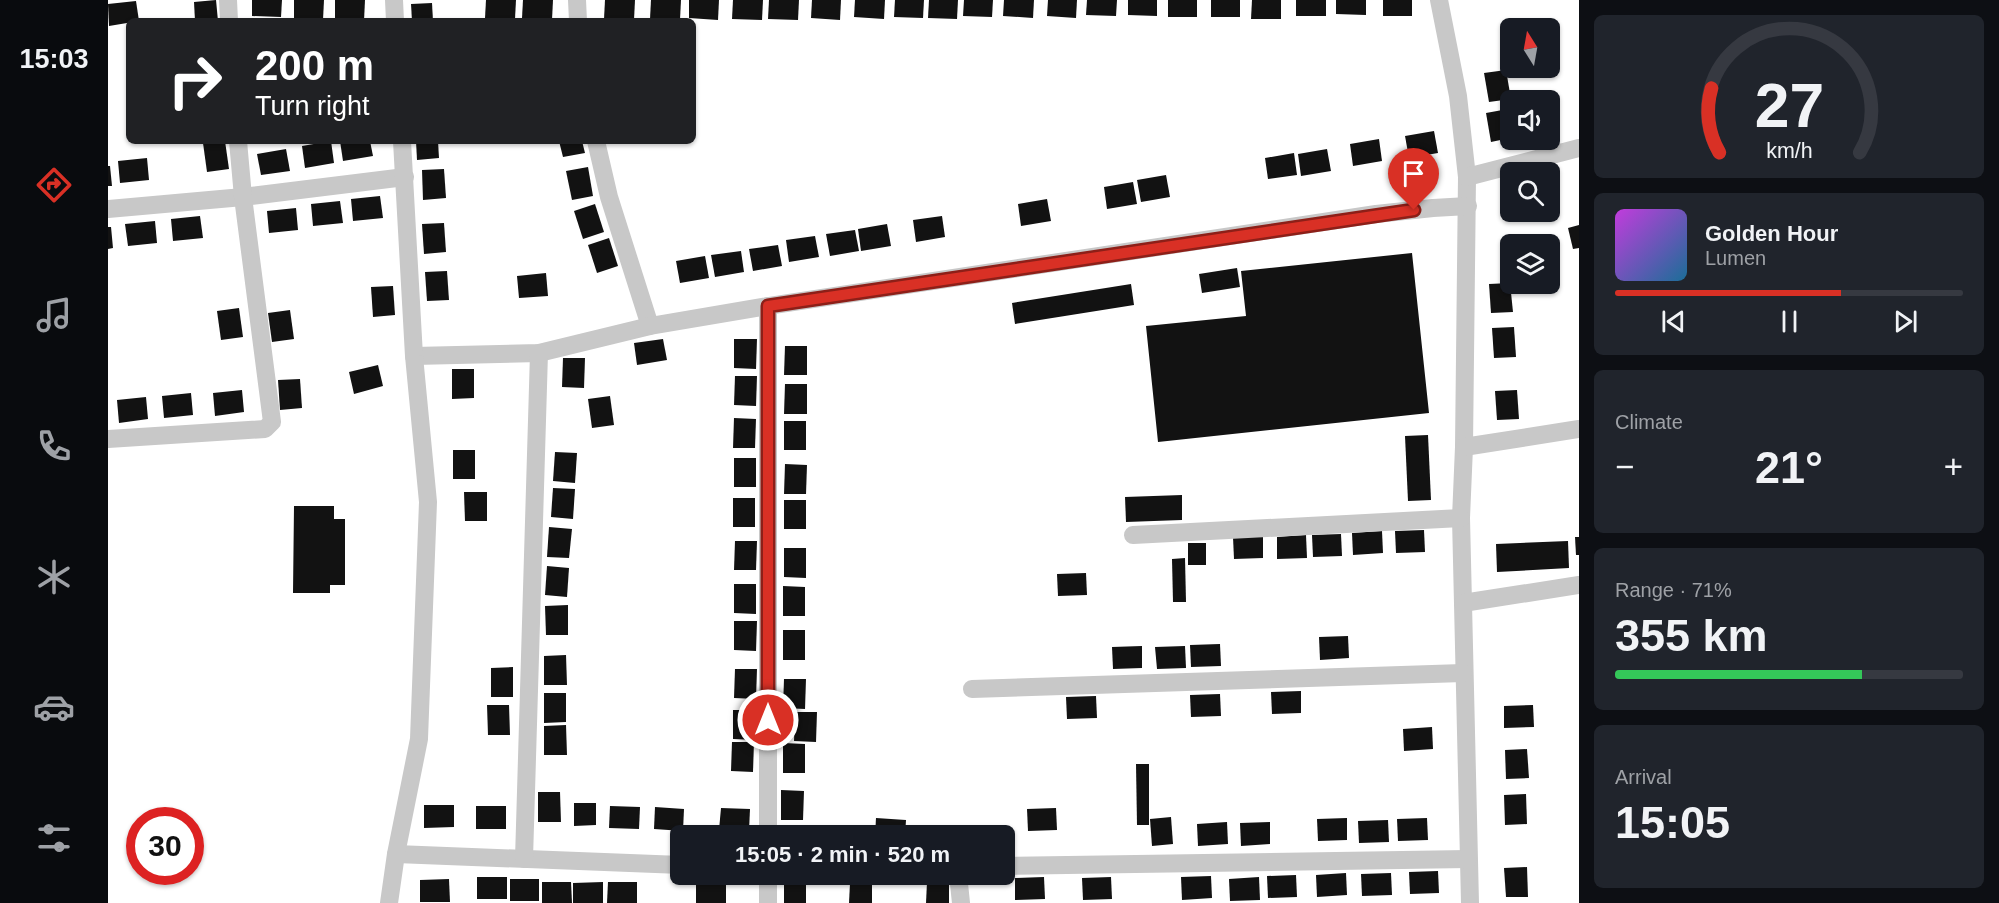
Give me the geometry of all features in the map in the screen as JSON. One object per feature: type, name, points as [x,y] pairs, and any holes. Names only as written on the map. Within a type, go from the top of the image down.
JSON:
[{"type":"street","points":[[228,0],[229,18]]},
{"type":"street","points":[[394,0],[395,18]]},
{"type":"street","points":[[577,0],[578,18]]},
{"type":"street","points":[[1439,0],[1458,96],[1468,206],[1461,518],[1470,903]]},
{"type":"street","points":[[108,439],[265,429],[272,422],[243,198],[238,144]]},
{"type":"street","points":[[389,903],[396,854],[419,739],[428,502],[414,356],[402,144]]},
{"type":"street","points":[[597,144],[609,197],[650,326]]},
{"type":"street","points":[[1467,177],[1579,148]]},
{"type":"street","points":[[108,209],[243,198],[405,177]]},
{"type":"street","points":[[414,356],[539,353],[650,326],[768,306],[1377,214],[1468,206]]},
{"type":"street","points":[[768,306],[768,825]]},
{"type":"street","points":[[524,859],[539,353]]},
{"type":"street","points":[[1464,447],[1579,429]]},
{"type":"street","points":[[1133,535],[1461,518]]},
{"type":"street","points":[[1463,603],[1579,585]]},
{"type":"street","points":[[972,690],[1463,673]]},
{"type":"street","points":[[396,854],[670,865]]},
{"type":"street","points":[[1015,866],[1468,859]]},
{"type":"street","points":[[768,885],[768,903]]},
{"type":"street","points":[[959,885],[961,903]]},
{"type":"building","points":[[216,0],[218,18],[195,18],[194,2]]},
{"type":"building","points":[[252,0],[282,0],[281,17],[252,16]]},
{"type":"building","points":[[294,0],[324,0],[323,18],[294,18]]},
{"type":"building","points":[[335,0],[365,0],[364,18],[335,18]]},
{"type":"building","points":[[486,0],[516,0],[515,18],[485,18]]},
{"type":"building","points":[[523,0],[553,0],[552,18],[522,18]]},
{"type":"building","points":[[605,0],[635,0],[634,18],[604,18]]},
{"type":"building","points":[[651,0],[681,0],[680,18],[650,18]]},
{"type":"building","points":[[689,0],[719,0],[718,20],[689,18]]},
{"type":"building","points":[[733,0],[763,0],[762,20],[732,19]]},
{"type":"building","points":[[769,0],[799,0],[798,20],[768,19]]},
{"type":"building","points":[[812,0],[841,0],[840,20],[811,18]]},
{"type":"building","points":[[855,0],[885,0],[884,19],[854,17]]},
{"type":"building","points":[[895,0],[924,0],[923,18],[894,17]]},
{"type":"building","points":[[929,0],[958,0],[957,19],[928,18]]},
{"type":"building","points":[[964,0],[993,0],[992,17],[963,16]]},
{"type":"building","points":[[1004,0],[1034,0],[1033,18],[1003,16]]},
{"type":"building","points":[[1048,0],[1077,0],[1076,18],[1047,16]]},
{"type":"building","points":[[1087,0],[1117,0],[1116,16],[1086,15]]},
{"type":"building","points":[[1128,0],[1157,0],[1157,16],[1128,15]]},
{"type":"building","points":[[1168,0],[1197,0],[1197,17],[1168,17]]},
{"type":"building","points":[[1211,0],[1240,0],[1240,17],[1211,17]]},
{"type":"building","points":[[1252,0],[1281,0],[1281,19],[1251,19]]},
{"type":"building","points":[[1296,0],[1326,0],[1326,16],[1296,16]]},
{"type":"building","points":[[1336,0],[1366,0],[1366,15],[1336,14]]},
{"type":"building","points":[[1383,0],[1412,0],[1412,16],[1383,16]]},
{"type":"building","points":[[136,1],[139,18],[126,18],[126,23],[109,26],[108,4]]},
{"type":"building","points":[[432,3],[433,18],[412,18],[411,4]]},
{"type":"building","points":[[1500,71],[1500,78],[1507,78],[1509,90],[1500,90],[1500,100],[1489,102],[1484,73]]},
{"type":"building","points":[[1500,110],[1500,140],[1491,142],[1486,113]]},
{"type":"building","points":[[1434,131],[1438,153],[1409,158],[1405,136]]},
{"type":"building","points":[[1379,139],[1382,161],[1353,166],[1350,144]]},
{"type":"building","points":[[203,144],[225,144],[229,169],[207,172]]},
{"type":"building","points":[[331,144],[334,163],[305,168],[302,146]]},
{"type":"building","points":[[340,144],[371,144],[373,156],[343,161]]},
{"type":"building","points":[[416,144],[438,144],[439,158],[417,160]]},
{"type":"building","points":[[560,144],[583,144],[585,153],[563,157]]},
{"type":"building","points":[[286,149],[290,171],[261,175],[257,154]]},
{"type":"building","points":[[1327,149],[1331,171],[1301,176],[1298,154]]},
{"type":"building","points":[[1294,153],[1297,175],[1268,179],[1265,158]]},
{"type":"building","points":[[147,158],[149,180],[120,183],[118,161]]},
{"type":"building","points":[[108,166],[110,166],[112,186],[108,186]]},
{"type":"building","points":[[588,167],[593,196],[572,200],[566,171]]},
{"type":"building","points":[[444,169],[446,198],[423,200],[422,170]]},
{"type":"building","points":[[1166,175],[1170,197],[1141,202],[1137,180]]},
{"type":"building","points":[[1133,182],[1137,204],[1107,209],[1104,187]]},
{"type":"building","points":[[380,196],[383,218],[353,221],[351,199]]},
{"type":"building","points":[[1047,199],[1051,221],[1021,226],[1018,204]]},
{"type":"building","points":[[340,201],[343,223],[313,226],[311,204]]},
{"type":"building","points":[[595,204],[604,232],[583,239],[574,211]]},
{"type":"building","points":[[296,208],[298,230],[269,233],[267,211]]},
{"type":"building","points":[[200,216],[203,238],[173,241],[171,219]]},
{"type":"building","points":[[942,216],[945,237],[916,242],[913,220]]},
{"type":"building","points":[[155,221],[157,243],[128,246],[125,224]]},
{"type":"building","points":[[444,223],[446,252],[424,254],[422,224]]},
{"type":"building","points":[[887,224],[891,246],[861,251],[858,229]]},
{"type":"building","points":[[1579,225],[1579,248],[1573,249],[1568,228]]},
{"type":"building","points":[[108,227],[111,227],[113,248],[108,249]]},
{"type":"building","points":[[855,230],[859,251],[830,256],[826,234]]},
{"type":"building","points":[[815,236],[819,257],[789,262],[786,240]]},
{"type":"building","points":[[609,238],[618,266],[597,273],[588,245]]},
{"type":"building","points":[[778,245],[782,266],[753,271],[749,249]]},
{"type":"building","points":[[741,251],[744,272],[715,277],[711,255]]},
{"type":"building","points":[[1412,253],[1429,413],[1158,442],[1146,326],[1246,316],[1241,271]]},
{"type":"building","points":[[705,256],[709,278],[680,283],[676,261]]},
{"type":"building","points":[[1237,268],[1240,287],[1202,293],[1199,274]]},
{"type":"building","points":[[447,271],[449,300],[427,301],[425,272]]},
{"type":"building","points":[[546,273],[548,296],[519,298],[517,276]]},
{"type":"building","points":[[1500,283],[1500,294],[1511,294],[1513,312],[1491,313],[1489,284]]},
{"type":"building","points":[[1131,284],[1134,305],[1015,324],[1012,303]]},
{"type":"building","points":[[393,286],[395,315],[373,317],[371,287]]},
{"type":"building","points":[[239,308],[243,337],[221,340],[217,311]]},
{"type":"building","points":[[290,310],[294,339],[272,342],[268,313]]},
{"type":"building","points":[[1514,327],[1516,357],[1494,358],[1492,328]]},
{"type":"building","points":[[663,339],[667,360],[637,365],[634,343]]},
{"type":"building","points":[[734,339],[757,339],[756,369],[734,368]]},
{"type":"building","points":[[785,346],[807,346],[807,375],[784,375]]},
{"type":"building","points":[[563,358],[585,358],[584,388],[562,387]]},
{"type":"building","points":[[378,365],[383,386],[354,394],[349,372]]},
{"type":"building","points":[[452,369],[474,369],[474,398],[452,399]]},
{"type":"building","points":[[735,376],[757,376],[756,406],[734,405]]},
{"type":"building","points":[[300,379],[302,408],[280,410],[278,380]]},
{"type":"building","points":[[785,384],[807,384],[807,414],[784,414]]},
{"type":"building","points":[[242,390],[244,412],[215,416],[213,393]]},
{"type":"building","points":[[1517,390],[1519,419],[1497,420],[1495,391]]},
{"type":"building","points":[[191,393],[193,415],[164,418],[162,396]]},
{"type":"building","points":[[610,396],[614,425],[592,428],[588,399]]},
{"type":"building","points":[[146,397],[148,419],[119,423],[117,400]]},
{"type":"building","points":[[734,418],[756,419],[755,448],[733,448]]},
{"type":"building","points":[[784,421],[806,421],[806,450],[784,450]]},
{"type":"building","points":[[1428,435],[1431,500],[1408,501],[1405,436]]},
{"type":"building","points":[[453,450],[475,450],[475,479],[453,479]]},
{"type":"building","points":[[555,452],[577,453],[575,483],[553,481]]},
{"type":"building","points":[[734,458],[756,458],[756,487],[734,487]]},
{"type":"building","points":[[785,464],[807,465],[806,494],[784,494]]},
{"type":"building","points":[[553,488],[575,489],[573,519],[551,517]]},
{"type":"building","points":[[464,492],[487,492],[487,521],[465,521]]},
{"type":"building","points":[[1182,495],[1182,520],[1126,522],[1125,497]]},
{"type":"building","points":[[733,498],[755,498],[755,527],[733,527]]},
{"type":"building","points":[[784,500],[806,500],[806,529],[784,529]]},
{"type":"building","points":[[294,506],[334,506],[334,519],[345,519],[345,585],[330,585],[330,593],[293,593]]},
{"type":"building","points":[[549,527],[572,529],[569,558],[547,557]]},
{"type":"building","points":[[1424,530],[1425,552],[1396,553],[1395,531]]},
{"type":"building","points":[[1382,531],[1383,553],[1353,555],[1352,533]]},
{"type":"building","points":[[1341,534],[1342,556],[1313,557],[1312,535]]},
{"type":"building","points":[[1306,535],[1307,558],[1277,559],[1277,537]]},
{"type":"building","points":[[1263,536],[1263,558],[1234,559],[1233,537]]},
{"type":"building","points":[[1575,537],[1579,537],[1579,555],[1576,555]]},
{"type":"building","points":[[735,541],[757,541],[756,570],[734,570]]},
{"type":"building","points":[[1568,541],[1569,568],[1497,572],[1496,544]]},
{"type":"building","points":[[1188,543],[1206,543],[1206,565],[1188,565]]},
{"type":"building","points":[[784,548],[806,548],[806,578],[784,577]]},
{"type":"building","points":[[1185,558],[1186,602],[1173,602],[1172,559]]},
{"type":"building","points":[[547,566],[569,568],[567,597],[545,595]]},
{"type":"building","points":[[1086,573],[1087,595],[1058,596],[1057,574]]},
{"type":"building","points":[[734,584],[756,584],[756,614],[734,613]]},
{"type":"building","points":[[783,586],[805,587],[805,616],[783,616]]},
{"type":"building","points":[[568,605],[568,635],[546,635],[545,606]]},
{"type":"building","points":[[734,621],[757,621],[756,651],[734,650]]},
{"type":"building","points":[[783,630],[805,630],[805,660],[783,660]]},
{"type":"building","points":[[1348,636],[1349,658],[1320,660],[1319,637]]},
{"type":"building","points":[[1220,644],[1221,666],[1191,667],[1190,645]]},
{"type":"building","points":[[1142,646],[1142,668],[1113,669],[1112,647]]},
{"type":"building","points":[[1185,646],[1186,668],[1157,669],[1155,647]]},
{"type":"building","points":[[566,655],[567,685],[544,685],[544,656]]},
{"type":"building","points":[[513,667],[513,697],[491,697],[491,668]]},
{"type":"building","points":[[735,669],[757,669],[756,699],[734,698]]},
{"type":"building","points":[[784,679],[806,679],[805,709],[783,708]]},
{"type":"building","points":[[1301,691],[1301,713],[1272,714],[1271,692]]},
{"type":"building","points":[[544,693],[566,693],[566,722],[544,723]]},
{"type":"building","points":[[1220,694],[1221,716],[1191,717],[1190,695]]},
{"type":"building","points":[[1096,696],[1097,718],[1067,719],[1066,697]]},
{"type":"building","points":[[487,705],[509,705],[510,735],[488,735]]},
{"type":"building","points":[[1533,705],[1534,727],[1504,728],[1504,706]]},
{"type":"building","points":[[733,710],[756,710],[755,740],[733,739]]},
{"type":"building","points":[[795,712],[817,712],[816,742],[794,741]]},
{"type":"building","points":[[566,725],[567,755],[544,755],[544,726]]},
{"type":"building","points":[[1432,727],[1433,749],[1404,751],[1403,729]]},
{"type":"building","points":[[732,742],[754,742],[753,772],[731,771]]},
{"type":"building","points":[[783,743],[805,744],[805,773],[783,773]]},
{"type":"building","points":[[1527,749],[1529,778],[1506,779],[1505,750]]},
{"type":"building","points":[[1136,764],[1149,764],[1149,825],[1137,825]]},
{"type":"building","points":[[781,790],[804,791],[803,820],[781,820]]},
{"type":"building","points":[[538,792],[560,792],[561,822],[538,822]]},
{"type":"building","points":[[1526,794],[1527,824],[1505,825],[1504,795]]},
{"type":"building","points":[[574,803],[596,803],[596,825],[574,826]]},
{"type":"building","points":[[424,805],[454,805],[454,827],[424,828]]},
{"type":"building","points":[[476,806],[506,806],[506,829],[476,829]]},
{"type":"building","points":[[610,806],[640,807],[639,829],[609,828]]},
{"type":"building","points":[[655,807],[684,809],[683,825],[670,825],[670,830],[654,829]]},
{"type":"building","points":[[721,808],[750,809],[749,825],[719,825]]},
{"type":"building","points":[[1056,808],[1057,830],[1028,831],[1027,809]]},
{"type":"building","points":[[1171,817],[1173,844],[1152,846],[1150,819]]},
{"type":"building","points":[[876,818],[906,820],[906,825],[876,825]]},
{"type":"building","points":[[1347,818],[1347,840],[1318,841],[1317,819]]},
{"type":"building","points":[[1427,818],[1428,840],[1398,841],[1397,819]]},
{"type":"building","points":[[1388,820],[1389,842],[1359,843],[1358,821]]},
{"type":"building","points":[[1227,822],[1228,844],[1198,846],[1197,824]]},
{"type":"building","points":[[1270,822],[1270,844],[1241,846],[1240,823]]},
{"type":"building","points":[[1527,867],[1528,897],[1506,897],[1504,868]]},
{"type":"building","points":[[1438,871],[1439,893],[1410,894],[1409,872]]},
{"type":"building","points":[[1346,873],[1347,895],[1317,897],[1316,875]]},
{"type":"building","points":[[1391,873],[1392,895],[1362,896],[1361,874]]},
{"type":"building","points":[[1296,875],[1297,897],[1268,898],[1267,876]]},
{"type":"building","points":[[1211,876],[1212,898],[1182,900],[1181,877]]},
{"type":"building","points":[[477,877],[507,877],[507,899],[477,899]]},
{"type":"building","points":[[1044,877],[1045,899],[1015,900],[1015,878]]},
{"type":"building","points":[[1111,877],[1112,899],[1083,900],[1082,878]]},
{"type":"building","points":[[1259,877],[1260,900],[1230,901],[1229,879]]},
{"type":"building","points":[[449,879],[450,902],[420,902],[420,880]]},
{"type":"building","points":[[510,879],[539,879],[539,901],[510,901]]},
{"type":"building","points":[[542,882],[571,882],[572,903],[542,903]]},
{"type":"building","points":[[603,882],[603,903],[573,903],[573,883]]},
{"type":"building","points":[[608,882],[637,882],[637,903],[607,903]]},
{"type":"building","points":[[696,885],[726,885],[726,903],[696,903]]},
{"type":"building","points":[[784,885],[806,885],[806,903],[784,903]]},
{"type":"building","points":[[850,885],[872,885],[872,903],[849,903]]},
{"type":"building","points":[[927,885],[949,885],[949,903],[926,903]]},
{"type":"route","points":[[768,720],[768,306],[1414,210]]}]
